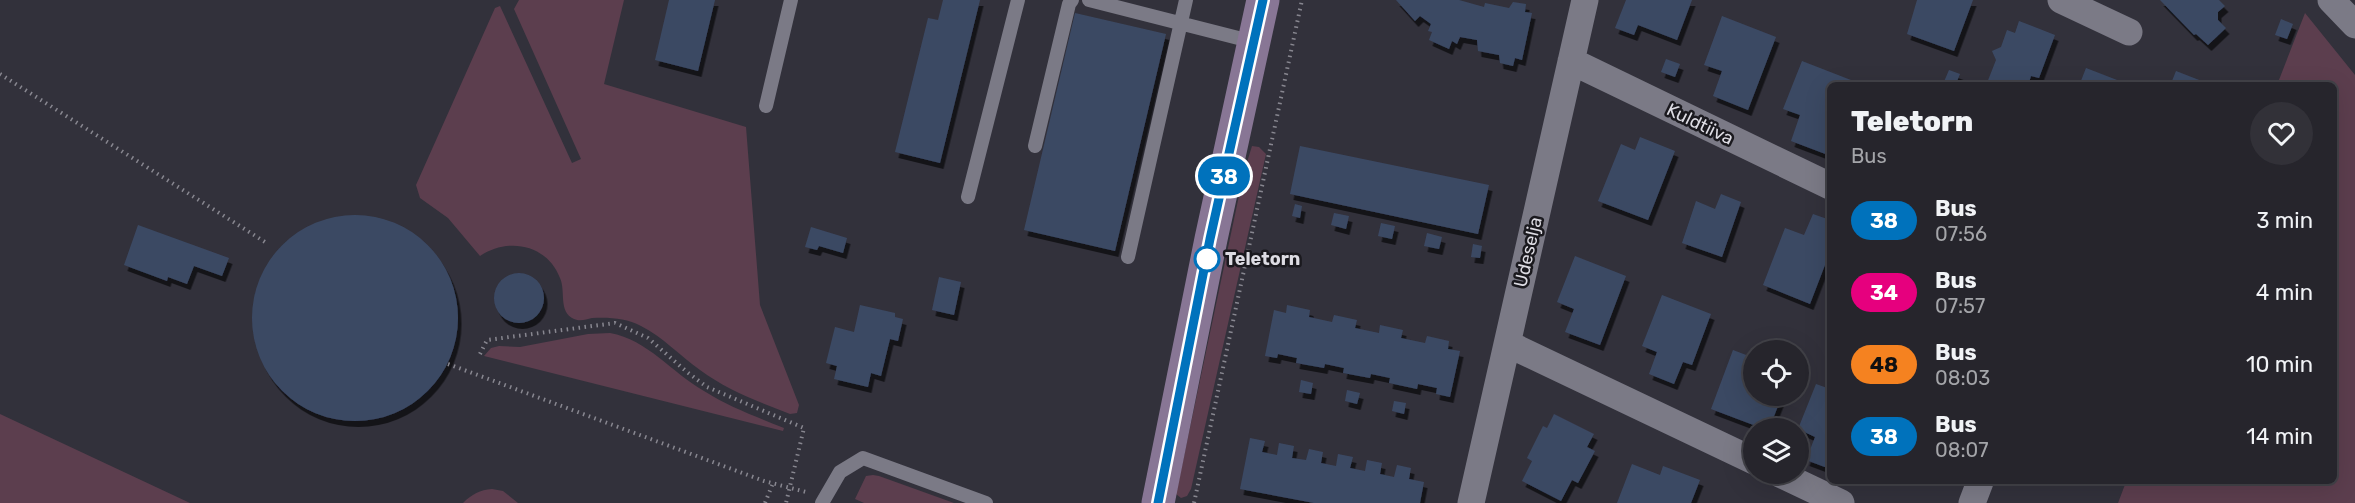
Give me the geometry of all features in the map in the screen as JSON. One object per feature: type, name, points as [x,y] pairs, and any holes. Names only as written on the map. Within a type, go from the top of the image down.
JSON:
[{"type":"main road","points":[[1158,503],[1210,239],[1263,0]]},
{"type":"street","name":"Udeselja","points":[[1472,503],[1585,0]]},
{"type":"street","points":[[2061,0],[2129,32],[2099,0]]},
{"type":"street","points":[[2331,0],[2355,25]]},
{"type":"street","name":"Kuldtiiva","points":[[1571,62],[1827,185]]},
{"type":"street","points":[[1508,344],[1743,456]]},
{"type":"street","points":[[1801,484],[1841,503]]},
{"type":"street","points":[[1972,503],[1979,484]]},
{"type":"lane","points":[[766,106],[791,0]]},
{"type":"lane","points":[[968,197],[1017,0]]},
{"type":"lane","points":[[1035,146],[1069,4],[1072,0]]},
{"type":"lane","points":[[1089,0],[1254,42]]},
{"type":"lane","points":[[1128,257],[1186,0]]},
{"type":"lane","points":[[822,503],[840,472],[863,458],[986,503]]},
{"type":"path","points":[[1194,503],[1302,0]]},
{"type":"path","points":[[0,74],[265,242]]},
{"type":"path","points":[[480,354],[487,340],[615,323],[648,338],[707,387],[804,428],[786,503]]},
{"type":"path","points":[[448,364],[773,483],[807,492]]},
{"type":"path","points":[[765,503],[773,483]]},
{"type":"shaded area","points":[[519,0],[624,0],[604,84],[746,127],[760,305],[799,405],[797,413],[790,414],[721,384],[649,330],[635,323],[611,318],[574,319],[569,316],[564,306],[560,278],[546,258],[526,247],[514,246],[491,250],[480,256],[448,218],[420,198],[416,185],[495,8],[500,6],[572,163],[581,159],[514,9]]},
{"type":"shaded area","points":[[2305,13],[2355,75],[2355,503],[2118,503],[2125,484],[2337,484],[2337,82],[2278,82]]},
{"type":"shaded area","points":[[1252,146],[1259,147],[1266,154],[1191,489],[1187,496],[1181,498],[1176,494],[1244,172]]},
{"type":"shaded area","points":[[610,333],[636,342],[704,391],[733,407],[784,428],[783,431],[484,356],[491,348],[499,346],[520,347],[588,334]]},
{"type":"shaded area","points":[[0,414],[190,503],[0,503]]},
{"type":"shaded area","points":[[873,475],[954,503],[864,503],[855,499],[866,476]]},
{"type":"shaded area","points":[[492,489],[503,491],[518,503],[463,503],[476,493]]},
{"type":"building","points":[[669,0],[715,0],[698,71],[655,60]]},
{"type":"building","points":[[943,0],[980,0],[940,163],[895,152],[928,18],[938,20]]},
{"type":"building","points":[[1396,0],[1459,0],[1484,7],[1485,3],[1509,8],[1513,2],[1526,4],[1525,12],[1532,13],[1522,60],[1515,58],[1513,66],[1500,63],[1499,55],[1478,51],[1477,40],[1460,37],[1457,44],[1452,41],[1449,49],[1429,40],[1432,32],[1428,31],[1431,24],[1420,16],[1415,21]]},
{"type":"building","points":[[1626,0],[1692,0],[1677,40],[1638,25],[1634,35],[1615,28]]},
{"type":"building","points":[[1917,0],[1973,0],[1954,51],[1907,34]]},
{"type":"building","points":[[2160,0],[2219,0],[2225,6],[2218,12],[2218,20],[2226,28],[2208,45],[2196,34],[2194,35]]},
{"type":"building","points":[[1075,13],[1166,34],[1115,251],[1024,230]]},
{"type":"building","points":[[1722,16],[1776,37],[1748,110],[1713,96],[1722,71],[1704,65]]},
{"type":"building","points":[[2281,19],[2293,24],[2287,39],[2275,35]]},
{"type":"building","points":[[2019,21],[2055,35],[2039,78],[2031,76],[2029,82],[1987,82],[1996,60],[1992,51],[2001,47],[2007,30],[2015,33]]},
{"type":"building","points":[[1666,59],[1680,64],[1675,77],[1661,72]]},
{"type":"building","points":[[1802,61],[1856,82],[1827,82],[1827,155],[1791,141],[1800,115],[1783,109]]},
{"type":"building","points":[[2086,68],[2122,82],[2081,82]]},
{"type":"building","points":[[1949,70],[1960,74],[1957,82],[1944,82]]},
{"type":"building","points":[[2176,71],[2204,82],[2172,82]]},
{"type":"building","points":[[1640,137],[1675,151],[1648,220],[1598,201],[1621,144],[1635,150]]},
{"type":"building","points":[[1300,146],[1489,185],[1478,234],[1290,194]]},
{"type":"building","points":[[1721,194],[1741,202],[1722,257],[1682,243],[1696,201],[1715,209]]},
{"type":"building","points":[[1295,204],[1302,206],[1300,218],[1292,216]]},
{"type":"building","points":[[1334,213],[1349,216],[1346,229],[1331,225]]},
{"type":"building","points":[[1813,214],[1827,219],[1827,260],[1810,304],[1763,285],[1785,228],[1804,235]]},
{"type":"building","points":[[355,215],[375,217],[394,223],[412,232],[428,245],[441,261],[450,279],[456,298],[458,318],[456,338],[450,357],[441,375],[428,391],[412,404],[394,413],[375,419],[355,421],[335,419],[316,413],[298,404],[282,391],[269,375],[260,357],[254,338],[252,318],[254,298],[260,279],[269,261],[282,245],[298,232],[316,223],[335,217]]},
{"type":"building","points":[[1381,223],[1395,226],[1392,239],[1378,236]]},
{"type":"building","points":[[138,225],[229,258],[222,276],[194,266],[187,284],[168,277],[167,281],[124,265]]},
{"type":"building","points":[[811,227],[847,238],[843,253],[819,246],[817,250],[805,247]]},
{"type":"building","points":[[1427,233],[1442,237],[1439,249],[1424,246]]},
{"type":"building","points":[[1473,244],[1482,246],[1480,258],[1471,257]]},
{"type":"building","points":[[1575,256],[1626,276],[1600,345],[1565,332],[1574,309],[1557,302]]},
{"type":"building","points":[[519,273],[533,277],[540,284],[544,298],[540,312],[533,319],[519,323],[505,319],[498,312],[494,298],[498,284],[505,277]]},
{"type":"building","points":[[939,277],[961,282],[954,315],[932,310]]},
{"type":"building","points":[[1662,295],[1711,314],[1692,365],[1683,362],[1674,384],[1649,374],[1657,352],[1642,346]]},
{"type":"building","points":[[860,305],[895,313],[895,317],[903,319],[898,341],[890,339],[881,376],[871,373],[868,387],[834,379],[837,366],[826,363],[835,327],[854,332]]},
{"type":"building","points":[[1287,305],[1310,310],[1309,317],[1332,322],[1334,315],[1357,320],[1355,328],[1379,333],[1380,325],[1403,330],[1401,338],[1425,343],[1427,336],[1449,341],[1448,349],[1460,351],[1450,397],[1436,394],[1437,388],[1418,384],[1417,389],[1389,383],[1390,378],[1371,374],[1370,378],[1343,373],[1344,368],[1325,364],[1324,368],[1296,363],[1297,358],[1278,354],[1277,358],[1265,356],[1274,310],[1286,313]]},
{"type":"building","points":[[1733,350],[1743,354],[1743,406],[1778,406],[1773,418],[1743,418],[1743,421],[1711,409]]},
{"type":"building","points":[[1301,380],[1313,383],[1311,394],[1299,392]]},
{"type":"building","points":[[1816,384],[1827,388],[1827,468],[1809,461],[1809,452],[1815,437],[1809,434],[1809,418],[1802,418]]},
{"type":"building","points":[[1347,390],[1360,393],[1357,404],[1345,401]]},
{"type":"building","points":[[1394,401],[1406,403],[1404,414],[1392,411]]},
{"type":"building","points":[[1554,414],[1594,434],[1587,447],[1595,451],[1578,483],[1572,480],[1561,501],[1522,481],[1532,461],[1527,458],[1543,426],[1547,428]]},
{"type":"building","points":[[1250,438],[1265,441],[1262,452],[1277,455],[1279,443],[1294,446],[1292,458],[1306,460],[1309,449],[1323,452],[1321,463],[1336,466],[1338,454],[1353,457],[1350,468],[1365,471],[1367,460],[1382,463],[1380,474],[1394,477],[1397,465],[1411,468],[1409,479],[1424,482],[1420,503],[1314,503],[1240,489]]},
{"type":"building","points":[[1632,464],[1660,475],[1663,466],[1700,480],[1691,503],[1617,503]]},
{"type":"bus line","name":"38","points":[[1158,503],[1210,239],[1263,0]]},
{"type":"place","name":"Teletorn","points":[[1207,259]]}]
